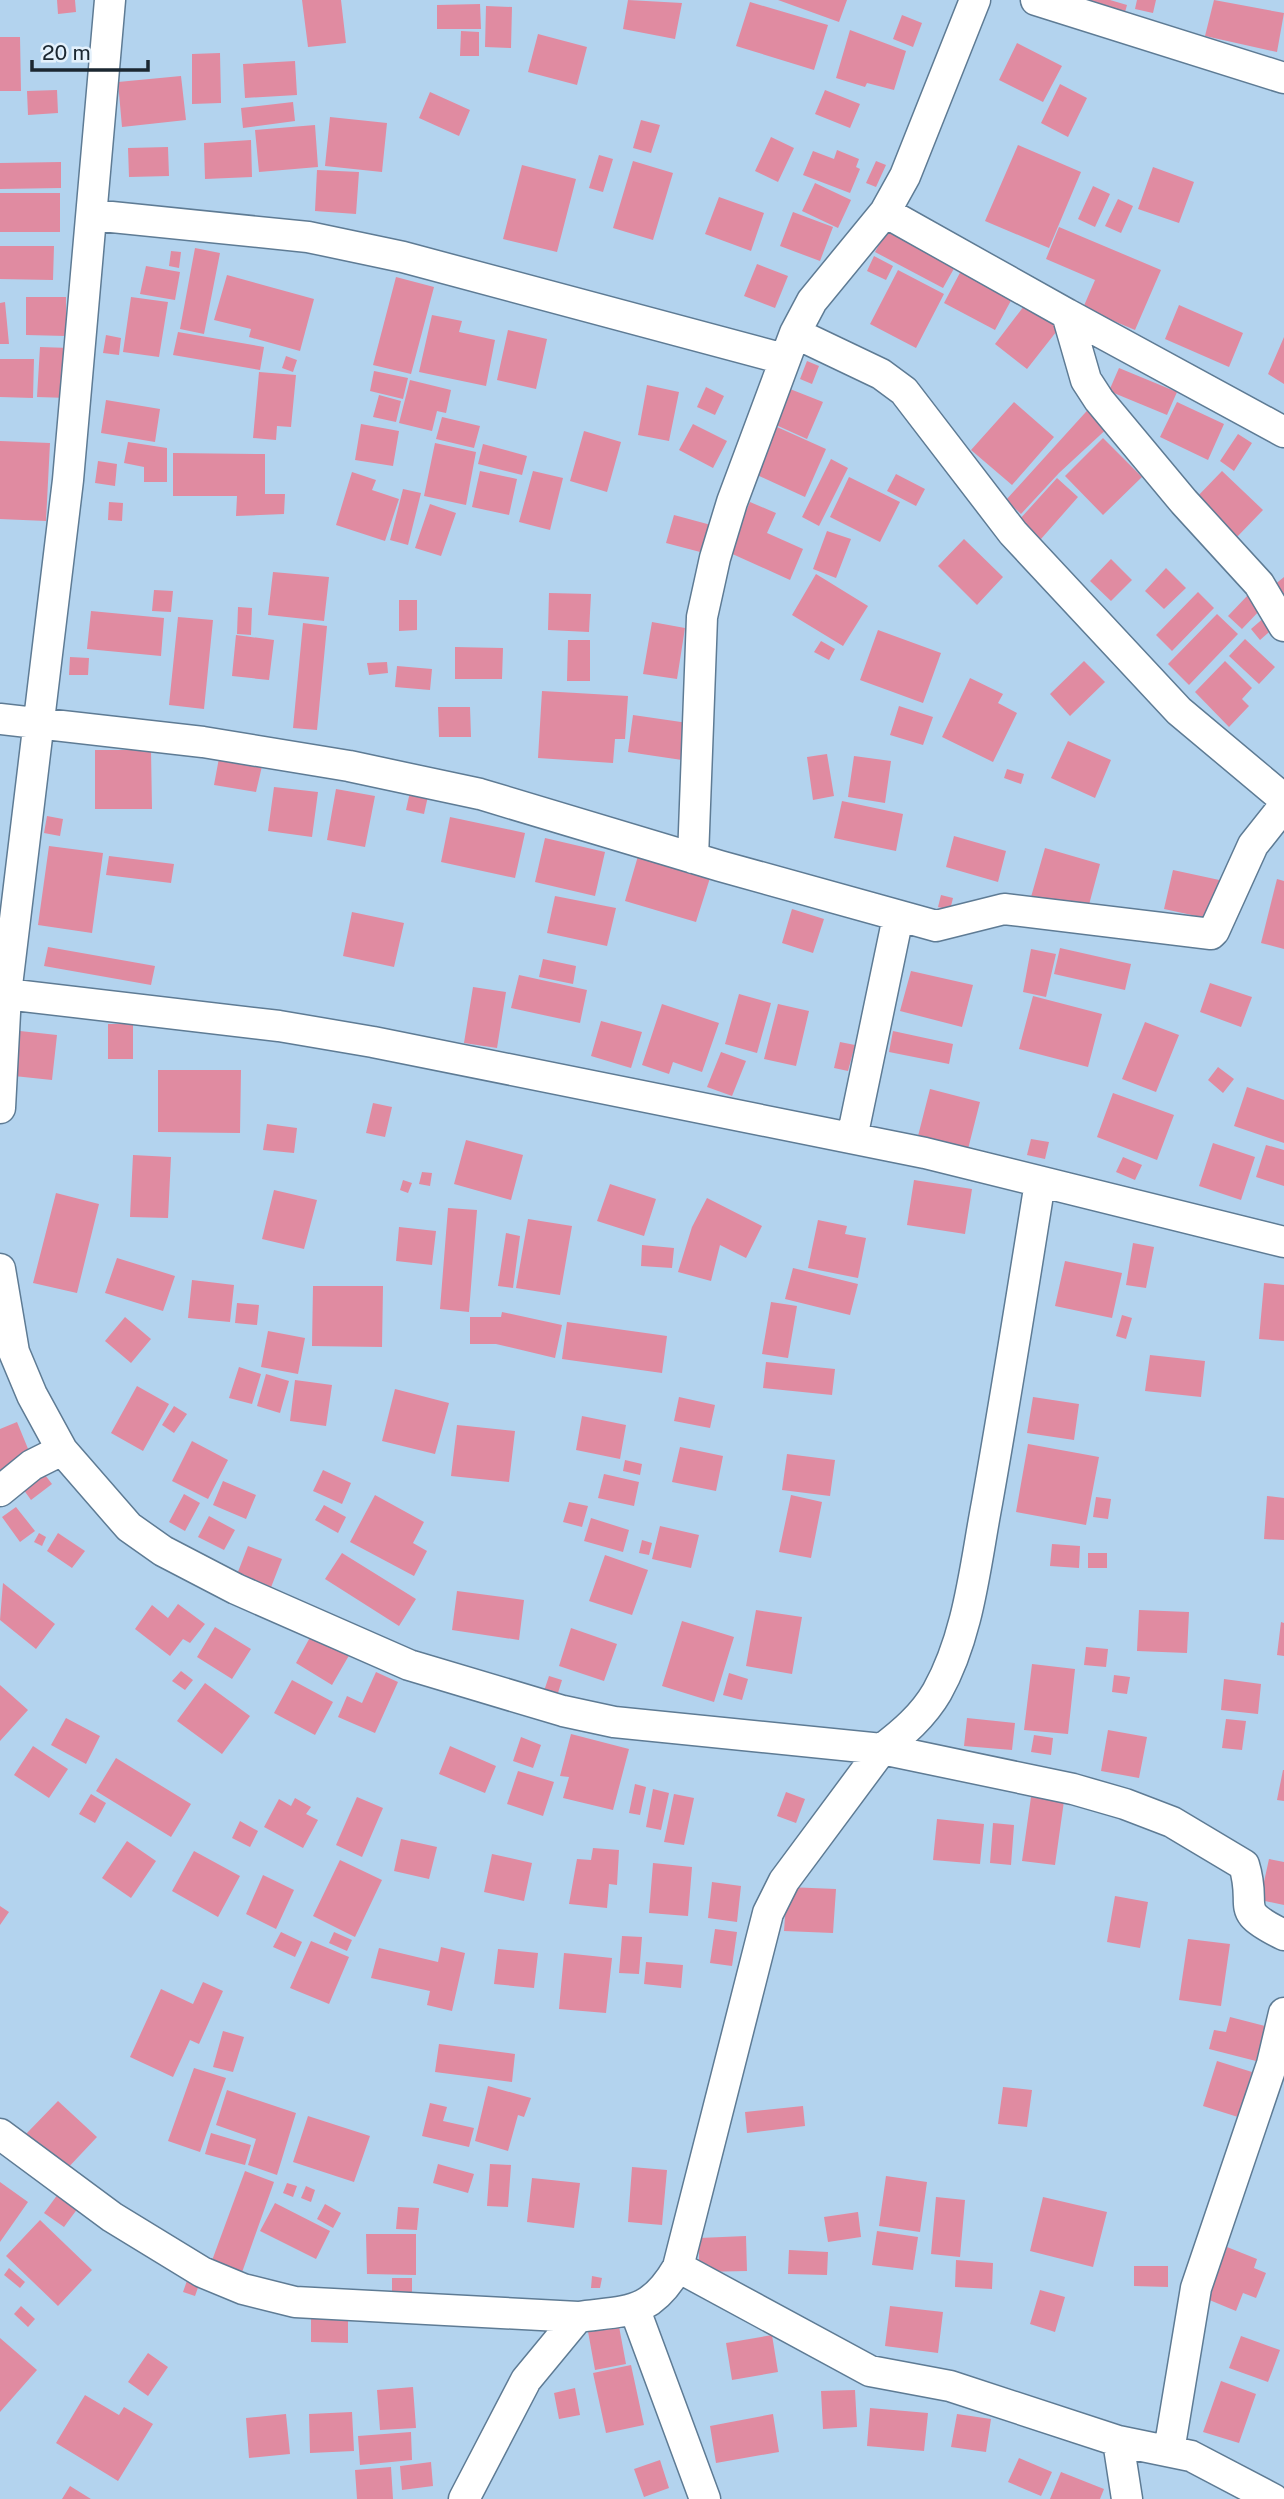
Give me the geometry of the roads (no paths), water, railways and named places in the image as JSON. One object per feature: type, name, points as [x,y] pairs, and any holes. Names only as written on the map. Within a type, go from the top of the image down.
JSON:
[{"type":"street","points":[[0,1108],[6,994],[68,480],[110,0]]},
{"type":"street","points":[[693,858],[702,617],[729,513],[790,346],[812,301],[885,212],[905,176],[975,0]]},
{"type":"street","points":[[1036,0],[1284,78]]},
{"type":"street","points":[[885,212],[1284,432]]},
{"type":"street","points":[[92,215],[308,237],[790,346],[881,374],[904,391],[1013,533],[1179,711],[1284,799]]},
{"type":"street","points":[[1067,314],[1086,380],[1099,400],[1184,502],[1259,584],[1284,626]]},
{"type":"street","points":[[0,719],[203,742],[349,766],[538,809],[693,858],[936,926],[1004,909],[1210,934],[1214,931],[1253,845],[1284,806]]},
{"type":"street","points":[[852,1138],[898,917]]},
{"type":"street","points":[[6,994],[292,1028],[852,1138],[1284,1242]]},
{"type":"street","points":[[0,2134],[112,2217],[202,2272],[243,2290],[295,2302],[578,2317],[635,2309],[664,2291],[678,2267],[768,1913],[784,1881],[882,1749],[909,1728],[936,1694],[956,1650],[969,1602],[1002,1421],[1041,1182]]},
{"type":"street","points":[[0,1269],[14,1352],[32,1395],[62,1450],[129,1527],[163,1551],[236,1589],[409,1665],[563,1711],[614,1722],[882,1749],[1073,1789],[1172,1822],[1244,1865],[1249,1911],[1255,1920],[1284,1935]]},
{"type":"street","points":[[0,1491],[25,1469],[62,1450]]},
{"type":"street","points":[[1169,2451],[1196,2288],[1272,2064],[1284,2013]]},
{"type":"street","points":[[678,2267],[870,2371],[958,2389],[1118,2441],[1191,2456],[1273,2499]]},
{"type":"street","points":[[635,2309],[705,2499]]},
{"type":"street","points":[[464,2499],[526,2380],[578,2317]]},
{"type":"street","points":[[1118,2441],[1127,2499]]}]
